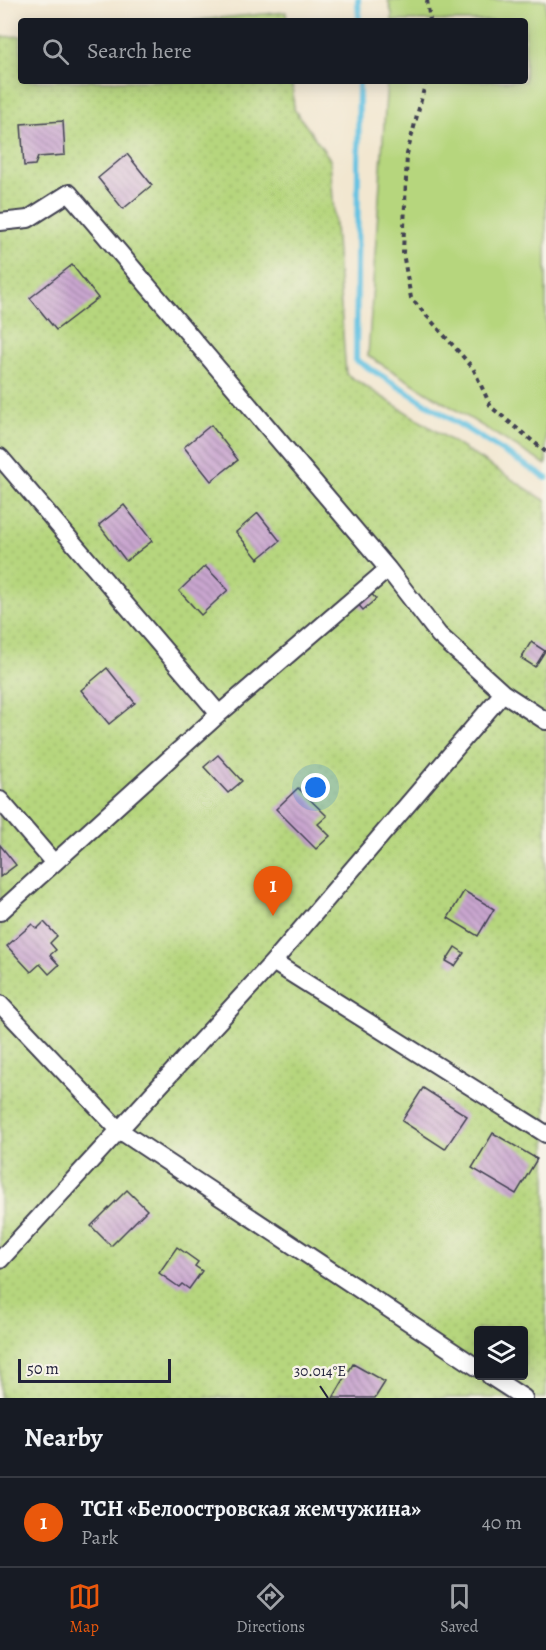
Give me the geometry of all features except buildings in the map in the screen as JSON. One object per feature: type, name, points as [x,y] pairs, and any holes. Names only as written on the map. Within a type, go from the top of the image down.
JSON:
[{"type":"street","points":[[0,222],[28,219],[69,193],[388,569],[439,635],[503,693],[546,721]]},
{"type":"street","points":[[0,458],[219,714]]},
{"type":"street","points":[[0,912],[219,714],[388,569]]},
{"type":"street","points":[[0,1260],[273,962],[503,693]]},
{"type":"street","points":[[0,800],[54,862]]},
{"type":"street","points":[[273,962],[546,1134]]},
{"type":"street","points":[[0,1004],[119,1130],[474,1365]]},
{"type":"street","points":[[496,1380],[524,1398]]},
{"type":"path","points":[[426,0],[429,18]]},
{"type":"path","points":[[425,84],[407,154],[403,253],[411,298],[473,368],[491,407],[546,452]]},
{"type":"green space","points":[[388,0],[546,0],[546,465],[368,356],[387,84],[528,84],[528,18],[392,18]]},
{"type":"green space","points":[[286,12],[287,18],[219,18]]},
{"type":"green space","points":[[18,36],[18,84],[292,84],[294,109],[330,159],[346,374],[546,501],[546,1398],[0,1398],[0,37]]},
{"type":"waterway","points":[[358,0],[359,18]]},
{"type":"waterway","points":[[359,84],[356,360],[546,478]]},
{"type":"place","name":"ТСН «Белоостровская жемчужина»","points":[[273,916]]}]
